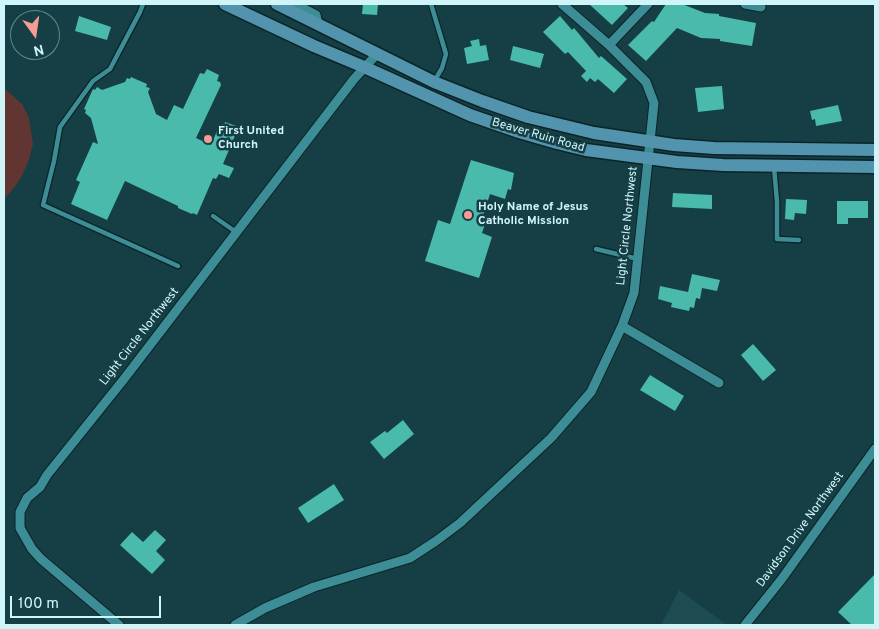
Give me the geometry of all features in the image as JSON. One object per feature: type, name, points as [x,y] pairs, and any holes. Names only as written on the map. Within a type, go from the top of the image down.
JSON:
[{"type":"main road","name":"Beaver Ruin Road","points":[[225,4],[314,46],[470,115],[519,132],[586,150],[648,159],[723,165],[875,167]]},
{"type":"main road","name":"Beaver Ruin Road","points":[[277,4],[434,82],[528,117],[594,133],[650,142],[714,148],[875,150]]},
{"type":"street","points":[[295,4],[316,15],[318,24]]},
{"type":"street","name":"Light Circle Northwest","points":[[235,625],[265,608],[314,587],[410,558],[452,529],[551,438],[591,392],[622,326],[634,294],[654,103],[646,82],[609,45],[562,4]]},
{"type":"street","points":[[609,45],[648,4]]},
{"type":"street","points":[[746,4],[761,7]]},
{"type":"street","name":"Light Circle Northwest","points":[[119,625],[32,550],[20,528],[20,512],[27,498],[40,487],[47,475],[124,380],[364,67],[377,54]]},
{"type":"street","points":[[622,326],[719,383]]},
{"type":"street","name":"Davidson Drive Northwest","points":[[745,625],[781,580],[875,449]]},
{"type":"lane","points":[[143,4],[110,69],[93,81],[60,126],[54,162],[43,205],[178,266]]},
{"type":"lane","points":[[431,4],[446,54],[442,68],[434,82]]},
{"type":"lane","points":[[774,166],[777,202],[777,239],[799,240]]},
{"type":"lane","points":[[213,216],[236,232]]},
{"type":"lane","points":[[596,249],[638,259]]},
{"type":"shaded area","points":[[4,88],[22,104],[29,118],[33,144],[23,174],[4,199]]},
{"type":"shaded area","points":[[679,590],[727,625],[661,625]]},
{"type":"building","points":[[363,4],[378,4],[377,15],[362,14]]},
{"type":"building","points":[[589,4],[623,4],[628,8],[612,25]]},
{"type":"building","points":[[666,4],[682,4],[705,13],[719,14],[719,16],[756,23],[752,46],[720,41],[720,39],[701,38],[677,28],[646,61],[628,45],[652,21],[654,22]]},
{"type":"building","points":[[79,16],[111,27],[107,40],[75,31]]},
{"type":"building","points":[[560,16],[572,30],[574,28],[599,58],[601,56],[627,79],[614,93],[598,79],[595,82],[590,78],[587,82],[581,76],[586,71],[568,52],[565,54],[543,32]]},
{"type":"building","points":[[479,39],[480,46],[486,45],[489,60],[467,64],[464,48],[472,46],[470,41]]},
{"type":"building","points":[[513,46],[544,54],[540,68],[510,60]]},
{"type":"building","points":[[207,69],[219,75],[217,81],[221,85],[196,138],[211,145],[220,124],[224,125],[225,122],[236,126],[234,130],[237,131],[223,164],[234,168],[229,178],[219,174],[216,179],[213,178],[197,215],[178,208],[178,206],[125,181],[107,220],[71,204],[80,182],[76,180],[93,142],[98,144],[91,118],[85,113],[86,110],[84,109],[93,89],[95,90],[97,87],[102,90],[125,82],[127,78],[130,79],[131,77],[147,84],[146,87],[150,88],[148,92],[156,114],[167,120],[174,105],[183,109],[200,73],[204,74]]},
{"type":"building","points":[[722,86],[724,109],[698,112],[695,88]]},
{"type":"building","points":[[838,105],[842,121],[816,126],[815,119],[812,120],[810,111]]},
{"type":"building","name":"Holy Name of Jesus Catholic Mission","points":[[471,160],[514,173],[511,190],[508,189],[505,199],[490,194],[481,222],[485,224],[482,233],[492,237],[479,278],[425,261],[438,220],[450,224]]},
{"type":"building","points":[[673,193],[712,195],[712,209],[672,207]]},
{"type":"building","points":[[786,199],[807,200],[806,214],[795,213],[794,220],[785,219]]},
{"type":"building","points":[[837,201],[868,201],[868,218],[848,218],[848,224],[837,224]]},
{"type":"building","points":[[692,274],[720,280],[717,291],[702,288],[700,299],[696,298],[694,308],[690,307],[689,311],[671,307],[672,303],[658,299],[660,286],[688,292]]},
{"type":"building","points":[[753,344],[776,370],[763,381],[741,355]]},
{"type":"building","points":[[650,375],[684,396],[675,411],[640,390]]},
{"type":"building","points":[[403,420],[414,434],[384,459],[370,442],[385,431],[387,433]]},
{"type":"building","points":[[334,484],[344,500],[308,523],[298,508]]},
{"type":"building","points":[[155,530],[166,540],[156,551],[165,560],[152,574],[120,545],[132,532],[143,542]]},
{"type":"building","points":[[875,574],[875,625],[852,625],[838,612]]},
{"type":"place","name":"First United Church","points":[[208,139]]},
{"type":"place","name":"Holy Name of Jesus Catholic Mission","points":[[468,215]]}]
